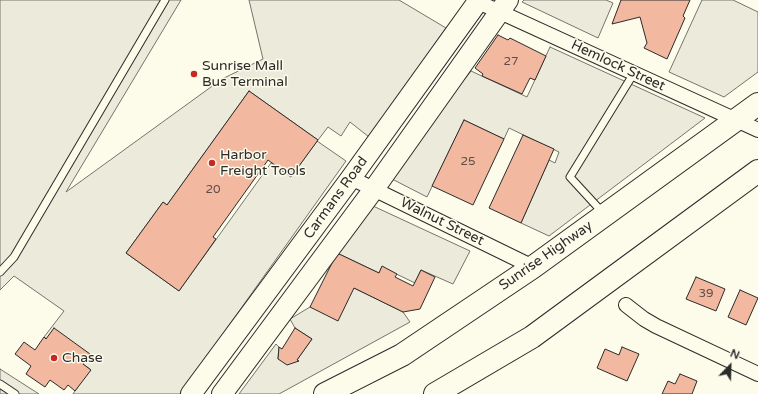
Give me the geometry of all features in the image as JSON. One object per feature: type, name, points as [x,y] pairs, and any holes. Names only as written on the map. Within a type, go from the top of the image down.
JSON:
[{"type":"highway","name":"Sunrise Highway","points":[[325,394],[402,355],[533,267],[758,104]]},
{"type":"highway","points":[[435,394],[532,337],[758,171]]},
{"type":"street","name":"Hemlock Street","points":[[477,1],[504,6],[634,74],[758,130]]},
{"type":"street","name":"Carmans Road","points":[[191,394],[351,178],[477,1]]},
{"type":"street","name":"Carmans Road","points":[[222,394],[374,189],[504,6]]},
{"type":"street","name":"Walnut Street","points":[[351,178],[533,267]]},
{"type":"street","points":[[626,305],[656,326],[758,374]]},
{"type":"lane","points":[[0,272],[14,257],[165,0]]},
{"type":"lane","points":[[605,215],[570,177],[634,74]]},
{"type":"lane","points":[[0,384],[15,394]]},
{"type":"shaded area","points":[[0,0],[181,0],[66,192],[222,79],[263,59],[249,0],[399,0],[446,28],[369,137],[350,122],[341,136],[328,127],[318,140],[249,91],[167,205],[163,202],[126,253],[179,291],[271,163],[291,177],[317,141],[346,161],[180,394],[73,394],[90,369],[44,337],[64,311],[14,276],[0,290]]},
{"type":"shaded area","points":[[524,0],[606,0],[613,3],[598,38],[522,2]]},
{"type":"shaded area","points":[[702,0],[733,0],[758,12],[758,72],[724,97],[669,72]]},
{"type":"shaded area","points":[[550,47],[705,118],[549,236],[521,223],[549,160],[555,163],[559,152],[509,128],[504,139],[464,120],[427,197],[392,179],[441,109],[471,71],[527,97]]},
{"type":"shaded area","points":[[373,206],[470,251],[453,284],[421,270],[415,283],[382,267],[379,273],[337,253]]},
{"type":"shaded area","points":[[354,288],[403,312],[410,322],[279,394],[239,394],[276,344],[279,347],[278,359],[297,360],[312,339],[295,328],[290,319],[310,307]]},
{"type":"shaded area","points":[[0,369],[39,394],[0,394]]},
{"type":"building","points":[[621,0],[690,0],[683,16],[685,18],[667,59],[644,48],[647,43],[640,17],[612,24]]},
{"type":"building","points":[[498,35],[508,40],[510,38],[546,56],[535,80],[530,78],[522,94],[482,76],[483,74],[475,68]]},
{"type":"building","points":[[249,91],[318,140],[291,177],[268,160],[213,237],[216,239],[179,291],[126,253],[163,202],[167,205]]},
{"type":"building","points":[[464,120],[504,139],[473,205],[432,186]]},
{"type":"building","points":[[523,135],[554,149],[521,223],[489,208]]},
{"type":"building","points":[[337,253],[379,273],[382,266],[397,274],[395,277],[413,286],[421,270],[435,277],[420,309],[403,312],[354,288],[338,321],[310,307]]},
{"type":"building","points":[[696,277],[725,289],[716,311],[686,299]]},
{"type":"building","points":[[740,290],[758,298],[746,325],[728,317]]},
{"type":"building","name":"Chase","points":[[54,328],[90,354],[83,364],[91,370],[75,391],[68,385],[64,390],[50,380],[45,387],[26,374],[31,366],[15,354],[24,342],[35,350],[44,337],[46,339]]},
{"type":"building","points":[[295,328],[312,339],[297,360],[299,361],[287,365],[278,359],[279,347],[282,349]]},
{"type":"building","points":[[622,347],[639,354],[627,381],[597,368],[605,349],[619,355]]},
{"type":"building","points":[[680,374],[697,381],[692,394],[662,394],[668,381],[675,384]]},
{"type":"place","name":"Sunrise Mall Bus Terminal","points":[[194,74]]},
{"type":"place","name":"Harbor Freight Tools","points":[[212,163]]},
{"type":"place","name":"Chase","points":[[54,358]]}]
